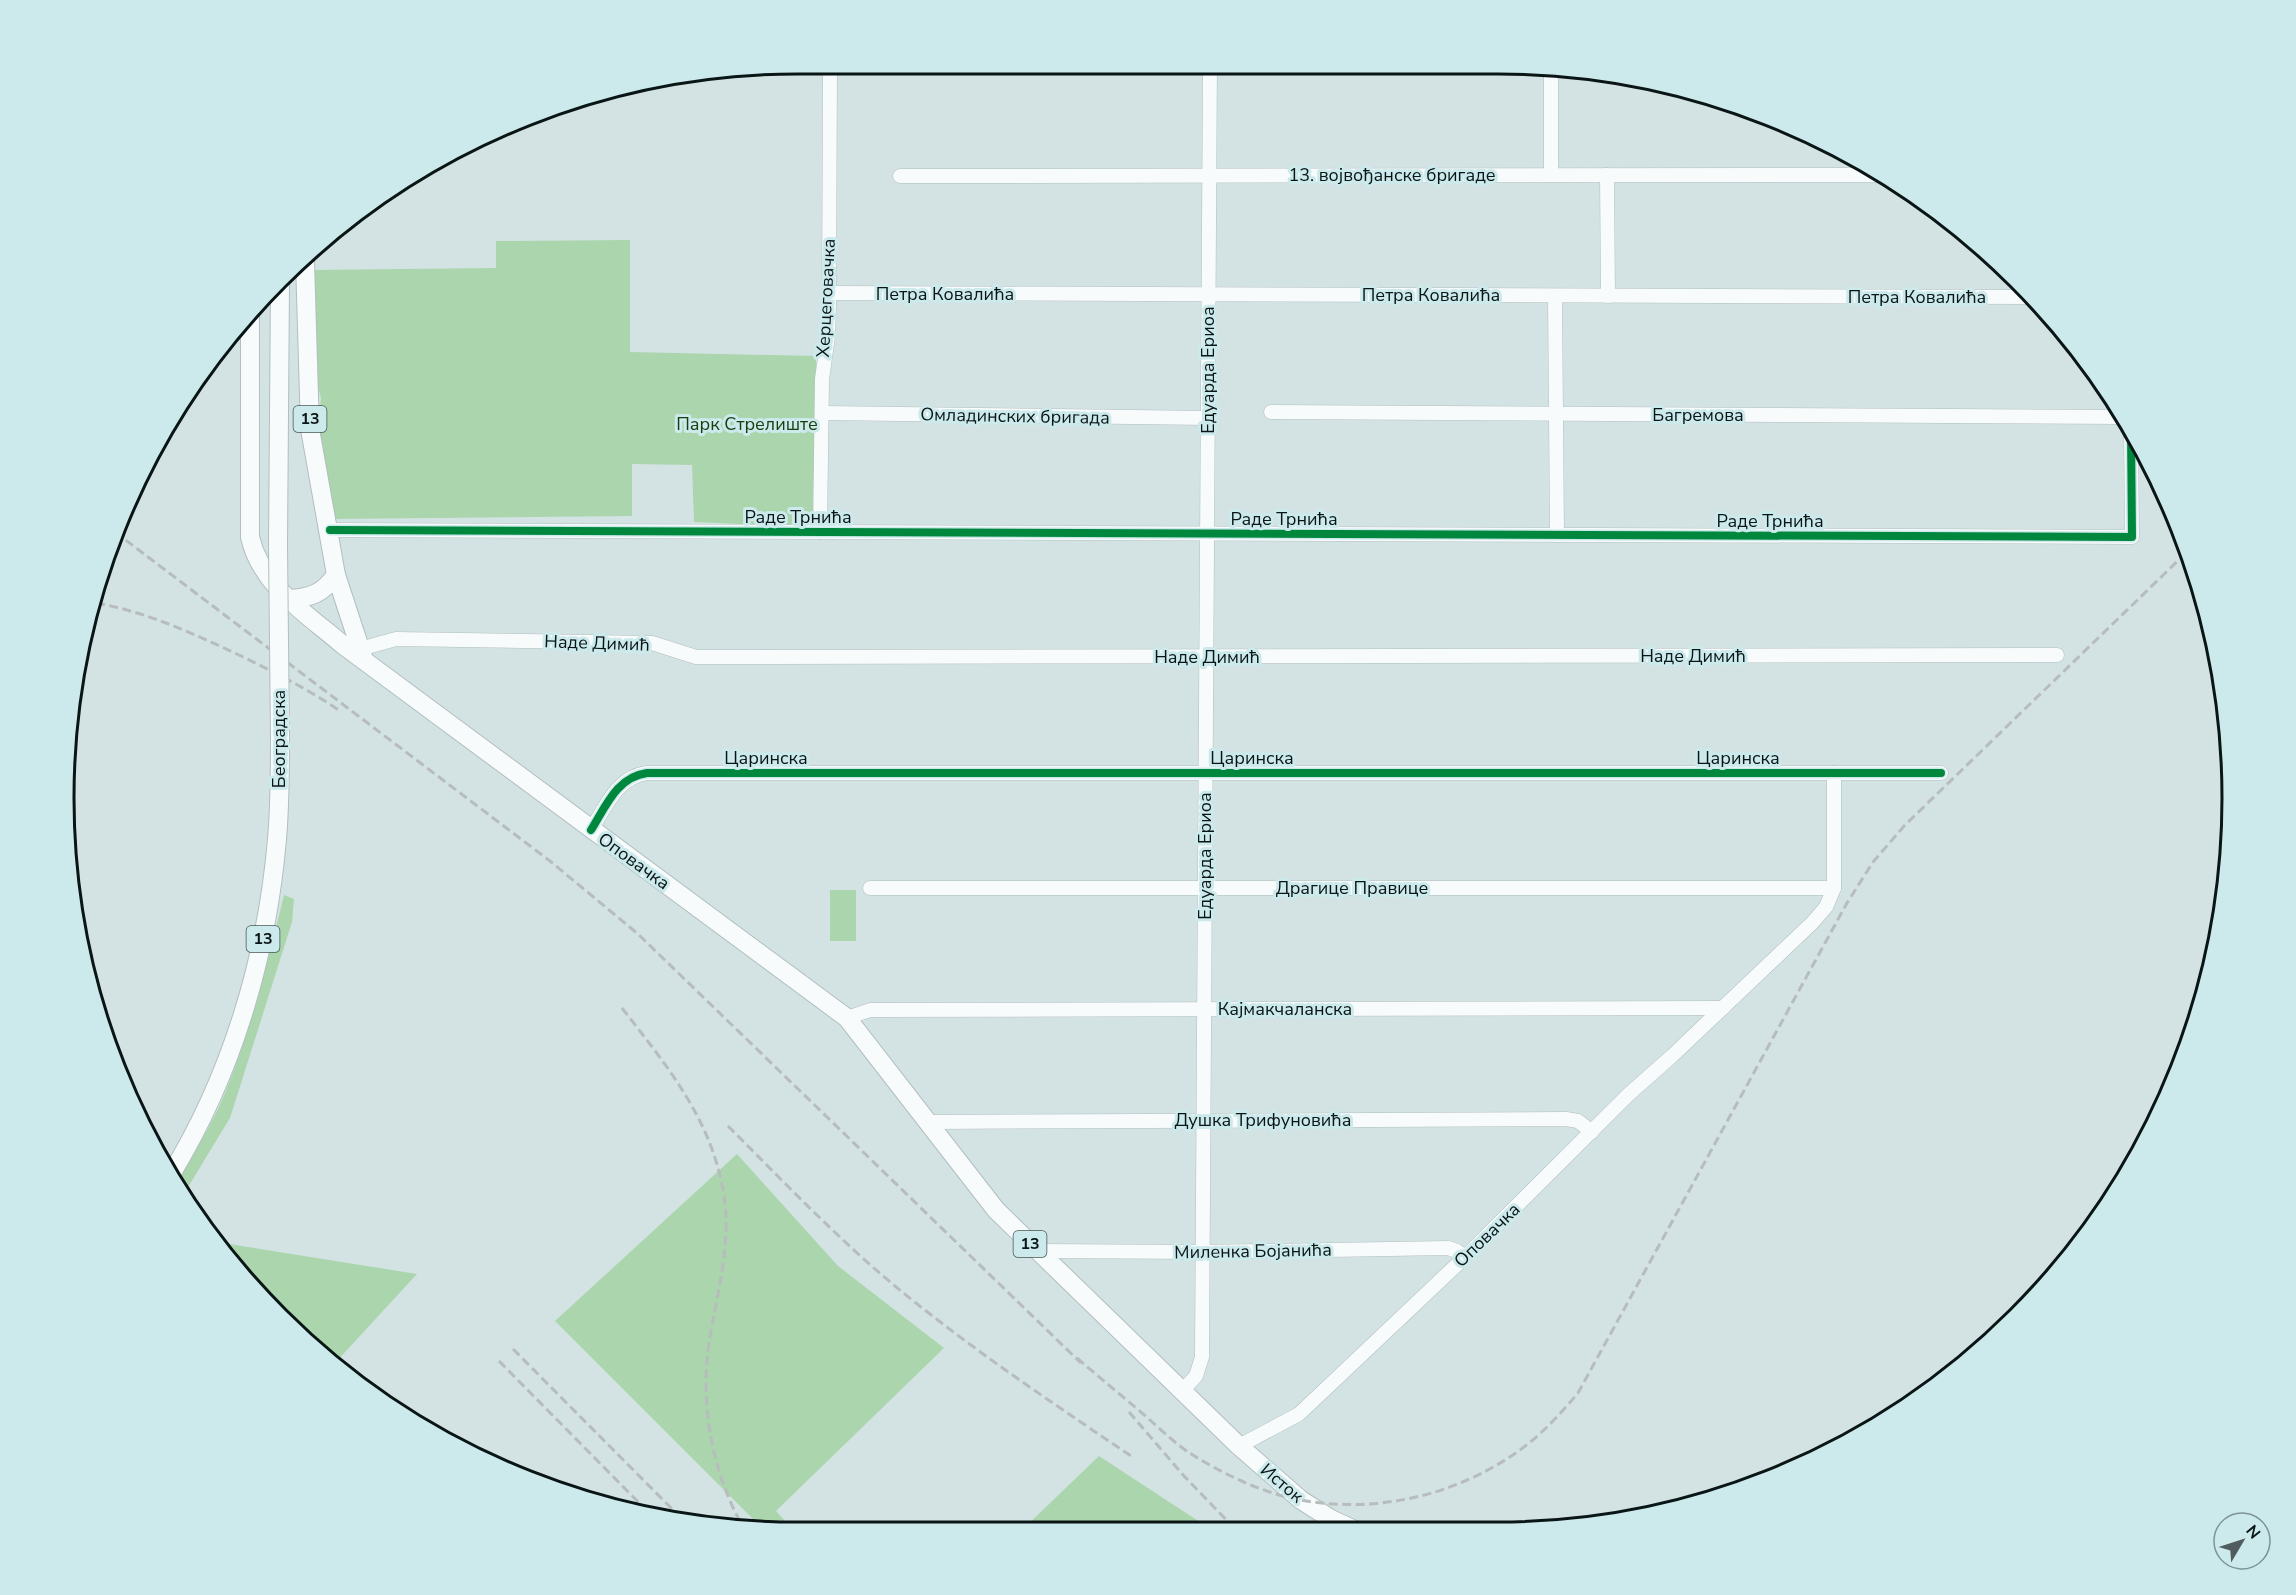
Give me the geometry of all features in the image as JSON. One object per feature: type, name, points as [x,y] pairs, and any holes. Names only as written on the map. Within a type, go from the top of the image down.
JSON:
[{"type":"main road","name":"13","points":[[305,267],[310,429],[330,530],[336,575],[362,655]]},
{"type":"main road","name":"Београдска","points":[[175,1167],[214,1092],[236,1036],[253,980],[266,924],[274,867],[279,803],[280,738],[278,546],[280,292]]},
{"type":"main road","name":"13","points":[[250,324],[250,537],[257,562],[268,578],[289,599],[362,655]]},
{"type":"main road","points":[[289,599],[303,598],[322,592],[336,575]]},
{"type":"main road","name":"Оповачка","points":[[362,655],[591,830],[847,1018]]},
{"type":"main road","name":"13","points":[[847,1018],[930,1122],[996,1210],[1239,1446]]},
{"type":"main road","name":"Исток","points":[[1239,1446],[1301,1500],[1337,1522]]},
{"type":"street","name":"Херцеговачка","points":[[820,532],[822,379],[828,336],[829,293],[830,74]]},
{"type":"street","name":"Едуарда Ериоа","points":[[1182,1391],[1196,1377],[1202,1357],[1210,74]]},
{"type":"street","points":[[1551,76],[1551,175]]},
{"type":"street","points":[[1607,175],[1608,296]]},
{"type":"street","name":"13. војвођанске бригаде","points":[[900,176],[1869,175]]},
{"type":"street","name":"Петра Ковалића","points":[[829,293],[2021,297]]},
{"type":"street","points":[[1555,296],[1557,535]]},
{"type":"street","name":"Багремова","points":[[1271,412],[2114,417]]},
{"type":"street","name":"Омладинских бригада","points":[[823,413],[1208,418]]},
{"type":"street","name":"Раде Трнића","points":[[330,530],[2132,537],[2131,446]]},
{"type":"street","name":"Наде Димић","points":[[362,655],[396,639],[652,643],[696,657],[2057,655]]},
{"type":"street","name":"Царинска","points":[[591,830],[614,792],[626,779],[647,773],[1941,773]]},
{"type":"street","points":[[1834,773],[1834,888]]},
{"type":"street","name":"Драгице Правице","points":[[870,888],[1834,888]]},
{"type":"street","name":"Оповачка","points":[[1239,1446],[1299,1414],[1465,1257],[1629,1094],[1812,923],[1826,907],[1834,888]]},
{"type":"street","name":"Кајмакчаланска","points":[[847,1018],[870,1010],[1723,1008]]},
{"type":"street","name":"Душка Трифуновића","points":[[930,1122],[1566,1119],[1578,1121],[1592,1132]]},
{"type":"street","name":"Миленка Бојанића","points":[[1038,1251],[1202,1252],[1448,1248],[1465,1257]]},
{"type":"green space","name":"Парк Стрелиште","points":[[630,240],[630,352],[816,356],[815,527],[694,522],[692,465],[632,464],[632,516],[331,519],[318,426],[321,398],[313,367],[310,270],[496,268],[496,241]]},
{"type":"green space","points":[[830,890],[856,890],[856,941],[830,941]]},
{"type":"green space","points":[[284,895],[294,899],[292,922],[230,1118],[188,1187],[181,1176],[203,1138],[227,1088],[259,993]]},
{"type":"green space","points":[[737,1154],[838,1266],[944,1348],[776,1511],[785,1521],[754,1520],[555,1321]]},
{"type":"green space","points":[[228,1244],[417,1274],[340,1358],[286,1309],[253,1275]]},
{"type":"green space","points":[[1099,1456],[1200,1522],[1030,1522]]},
{"type":"railway","points":[[122,538],[550,861],[638,934],[1081,1363]]},
{"type":"railway","points":[[1077,1358],[1188,1452],[1242,1481],[1300,1500],[1329,1504],[1359,1504],[1417,1497],[1473,1478],[1524,1447],[1539,1435],[1578,1393],[1847,903],[1873,862],[1905,825],[2181,558]]},
{"type":"railway","points":[[100,604],[169,624],[204,639],[291,681],[340,711]]},
{"type":"railway","points":[[622,1008],[667,1068],[694,1110],[714,1155],[721,1180],[725,1200],[726,1239],[707,1361],[707,1410],[716,1459],[739,1519]]},
{"type":"railway","points":[[728,1126],[830,1228],[923,1309],[1041,1395],[1131,1456]]},
{"type":"railway","points":[[513,1349],[674,1511]]},
{"type":"railway","points":[[499,1361],[640,1504]]},
{"type":"railway","points":[[1129,1412],[1184,1476],[1228,1522]]},
{"type":"cycle path","points":[[330,530],[2132,537],[2131,446]]},
{"type":"cycle path","points":[[591,830],[607,802],[620,786],[628,780],[647,773],[1941,773]]}]
